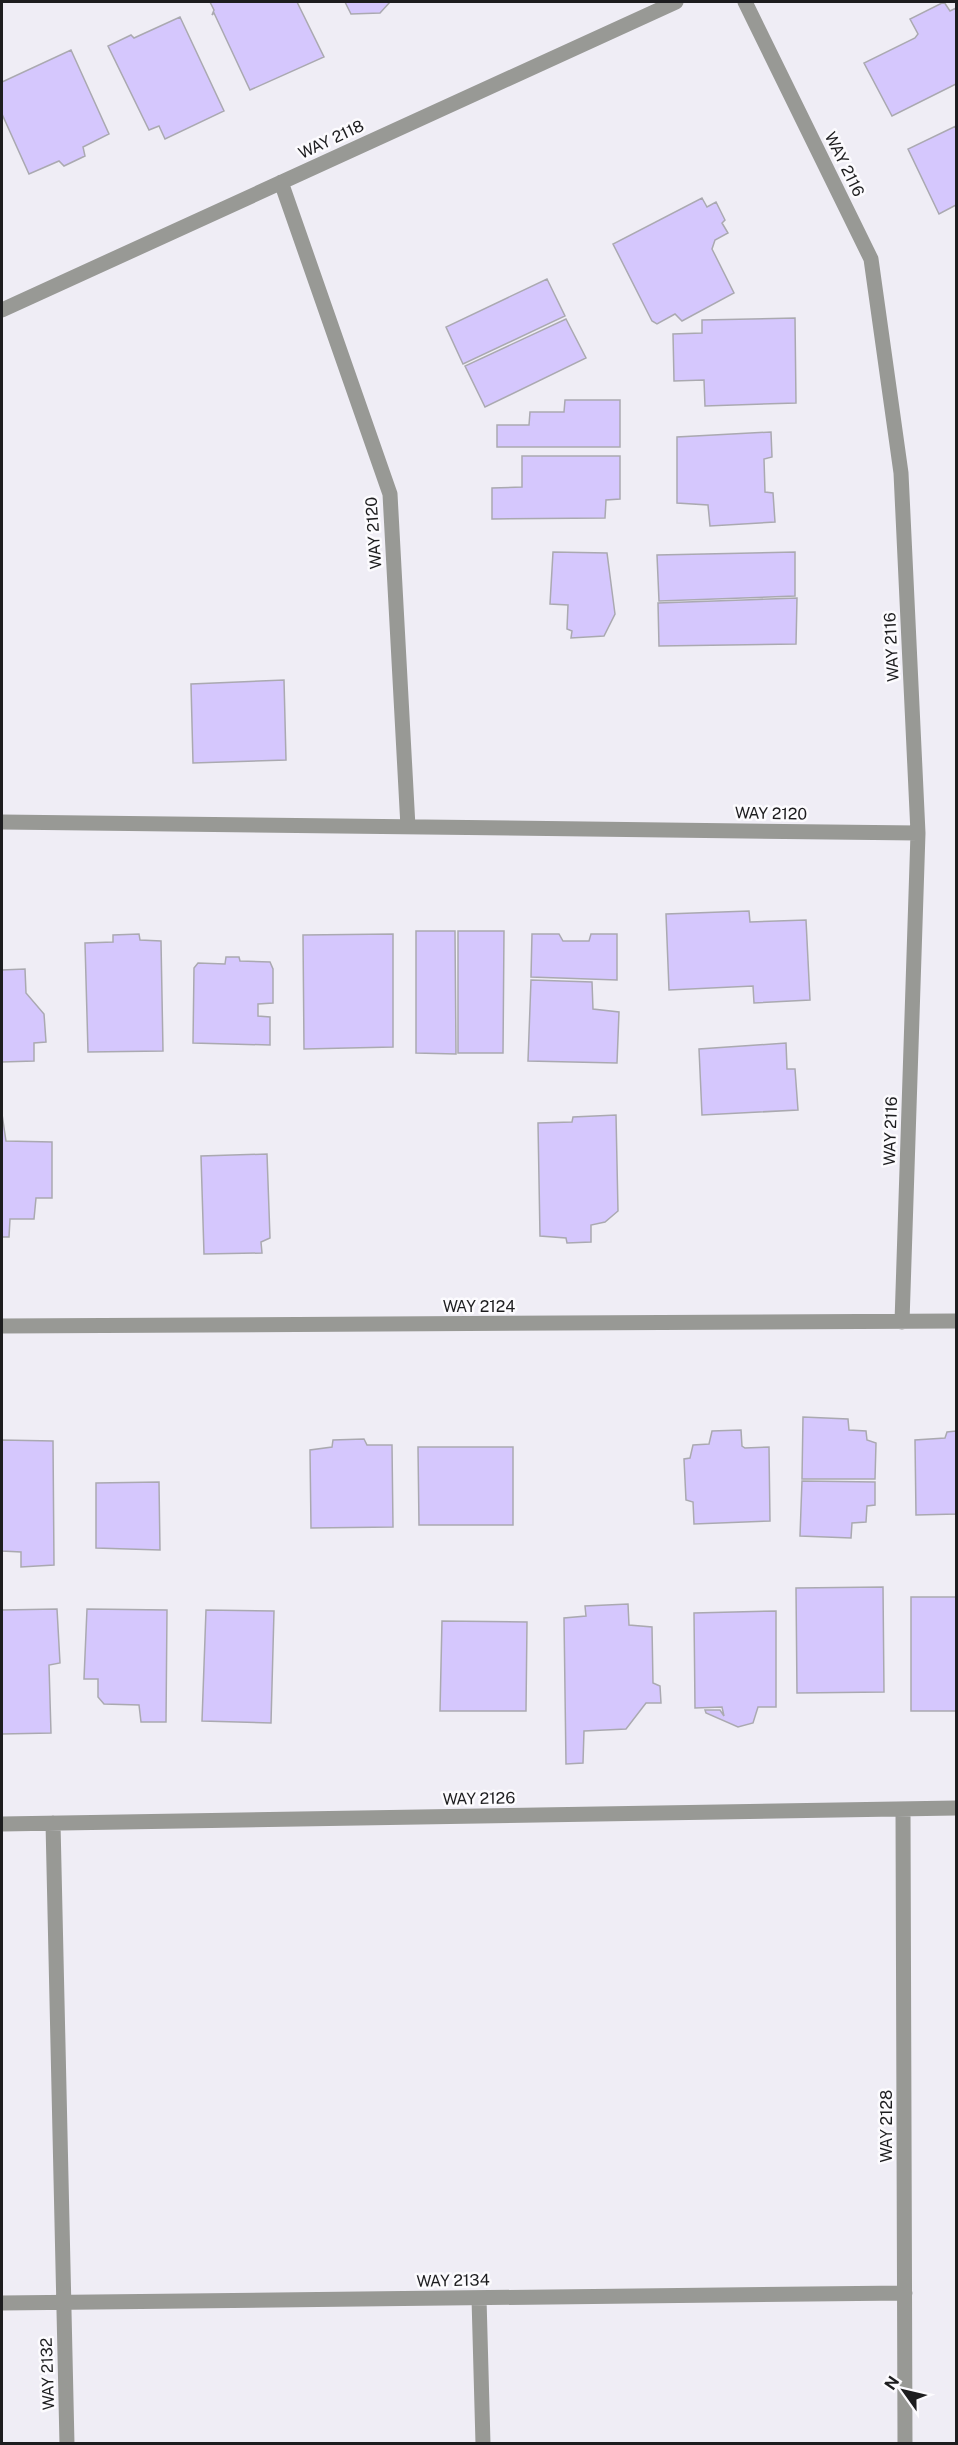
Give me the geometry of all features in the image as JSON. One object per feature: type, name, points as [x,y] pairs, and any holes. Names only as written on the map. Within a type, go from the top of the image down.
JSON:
[{"type":"street","name":"WAY 2118","points":[[2,310],[676,2]]},
{"type":"street","name":"WAY 2116","points":[[745,2],[871,260],[901,472],[918,833],[902,1322]]},
{"type":"street","name":"WAY 2120","points":[[281,182],[390,494],[408,826]]},
{"type":"street","name":"WAY 2120","points":[[2,822],[918,833]]},
{"type":"street","name":"WAY 2124","points":[[2,1326],[957,1321]]},
{"type":"street","name":"WAY 2126","points":[[2,1824],[957,1808]]},
{"type":"street","name":"WAY 2128","points":[[903,1809],[905,2444]]},
{"type":"street","name":"WAY 2132","points":[[53,1823],[67,2444]]},
{"type":"street","name":"WAY 2134","points":[[2,2303],[904,2293]]},
{"type":"street","points":[[479,2298],[483,2444]]},
{"type":"building","points":[[210,2],[297,2],[324,57],[250,90],[214,13],[212,15],[214,10]]},
{"type":"building","points":[[345,2],[390,2],[380,13],[351,14]]},
{"type":"building","points":[[944,2],[950,11],[956,8],[956,84],[892,116],[864,63],[915,38],[918,34],[910,19]]},
{"type":"building","points":[[180,17],[224,111],[165,139],[159,126],[149,130],[108,46],[131,35],[134,38]]},
{"type":"building","points":[[71,50],[109,134],[83,147],[85,156],[64,166],[59,161],[29,174],[2,114],[2,82]]},
{"type":"building","points":[[956,126],[956,205],[939,214],[908,149]]},
{"type":"building","points":[[702,198],[707,207],[716,202],[725,220],[722,223],[728,233],[715,240],[712,249],[734,293],[682,321],[675,314],[657,324],[652,321],[613,244]]},
{"type":"building","points":[[547,279],[565,316],[463,364],[446,327]]},
{"type":"building","points":[[795,318],[796,403],[705,406],[704,380],[674,381],[673,334],[702,333],[702,320]]},
{"type":"building","points":[[566,319],[586,358],[485,407],[465,366]]},
{"type":"building","points":[[565,400],[620,400],[620,447],[497,447],[497,425],[529,425],[530,412],[564,412]]},
{"type":"building","points":[[771,432],[772,457],[764,459],[765,492],[773,493],[775,522],[710,526],[708,505],[677,503],[677,437]]},
{"type":"building","points":[[522,456],[620,456],[620,499],[606,500],[605,518],[492,519],[492,488],[522,487]]},
{"type":"building","points":[[553,552],[607,553],[615,614],[604,636],[571,638],[572,631],[567,629],[568,605],[550,604]]},
{"type":"building","points":[[795,552],[795,596],[659,601],[657,555]]},
{"type":"building","points":[[797,598],[796,644],[659,646],[658,603]]},
{"type":"building","points":[[284,680],[286,760],[193,763],[191,684]]},
{"type":"building","points":[[749,911],[750,922],[806,920],[810,1000],[754,1003],[753,986],[669,990],[666,914]]},
{"type":"building","points":[[416,931],[455,931],[456,1054],[416,1053]]},
{"type":"building","points":[[458,931],[504,931],[503,1053],[458,1053]]},
{"type":"building","points":[[139,934],[140,940],[161,941],[163,1051],[88,1052],[85,943],[113,942],[113,935]]},
{"type":"building","points":[[393,934],[393,1047],[304,1049],[303,935]]},
{"type":"building","points":[[532,934],[559,934],[563,941],[589,941],[591,934],[617,934],[617,980],[531,977]]},
{"type":"building","points":[[226,957],[239,957],[240,961],[270,962],[273,969],[273,1003],[258,1004],[258,1016],[270,1017],[270,1045],[193,1043],[194,968],[198,963],[225,964]]},
{"type":"building","points":[[25,969],[26,993],[44,1014],[46,1042],[34,1043],[34,1061],[2,1062],[2,970]]},
{"type":"building","points":[[531,980],[592,982],[593,1009],[619,1012],[617,1063],[528,1061]]},
{"type":"building","points":[[786,1043],[787,1069],[795,1069],[798,1110],[702,1115],[699,1049]]},
{"type":"building","points":[[2,1114],[6,1141],[52,1142],[52,1198],[36,1198],[34,1219],[10,1219],[9,1237],[2,1237]]},
{"type":"building","points":[[616,1115],[618,1211],[605,1222],[591,1225],[591,1242],[567,1243],[566,1238],[540,1236],[538,1123],[572,1122],[573,1117]]},
{"type":"building","points":[[267,1154],[270,1238],[261,1242],[262,1253],[204,1254],[201,1156]]},
{"type":"building","points":[[803,1417],[848,1419],[849,1430],[866,1431],[867,1440],[876,1443],[875,1479],[802,1479]]},
{"type":"building","points":[[741,1430],[742,1446],[745,1448],[769,1447],[770,1521],[694,1524],[693,1502],[686,1500],[684,1459],[690,1458],[693,1445],[709,1444],[712,1431]]},
{"type":"building","points":[[956,1431],[956,1514],[916,1515],[915,1440],[945,1438],[947,1432]]},
{"type":"building","points":[[364,1439],[367,1445],[392,1445],[393,1527],[311,1528],[310,1450],[332,1447],[333,1440]]},
{"type":"building","points":[[2,1440],[53,1441],[54,1565],[21,1567],[21,1552],[2,1551]]},
{"type":"building","points":[[418,1447],[513,1447],[513,1525],[419,1525]]},
{"type":"building","points":[[802,1481],[875,1482],[875,1505],[867,1506],[866,1522],[852,1523],[851,1538],[800,1536]]},
{"type":"building","points":[[159,1482],[160,1550],[96,1548],[96,1483]]},
{"type":"building","points":[[883,1587],[884,1692],[797,1693],[796,1588]]},
{"type":"building","points":[[911,1597],[956,1597],[956,1711],[911,1711]]},
{"type":"building","points":[[628,1604],[629,1625],[652,1627],[653,1683],[660,1686],[661,1703],[646,1703],[626,1729],[584,1731],[583,1763],[566,1764],[564,1618],[586,1616],[585,1606]]},
{"type":"building","points":[[57,1609],[60,1663],[49,1665],[51,1733],[2,1734],[2,1610]]},
{"type":"building","points":[[87,1609],[167,1610],[166,1722],[141,1722],[139,1705],[104,1704],[98,1697],[98,1679],[84,1679]]},
{"type":"building","points":[[206,1610],[274,1611],[271,1723],[202,1721]]},
{"type":"building","points":[[776,1611],[776,1707],[758,1707],[753,1723],[738,1727],[706,1713],[705,1710],[720,1710],[724,1716],[722,1707],[695,1708],[694,1613]]},
{"type":"building","points":[[442,1621],[527,1622],[526,1711],[440,1711]]}]
